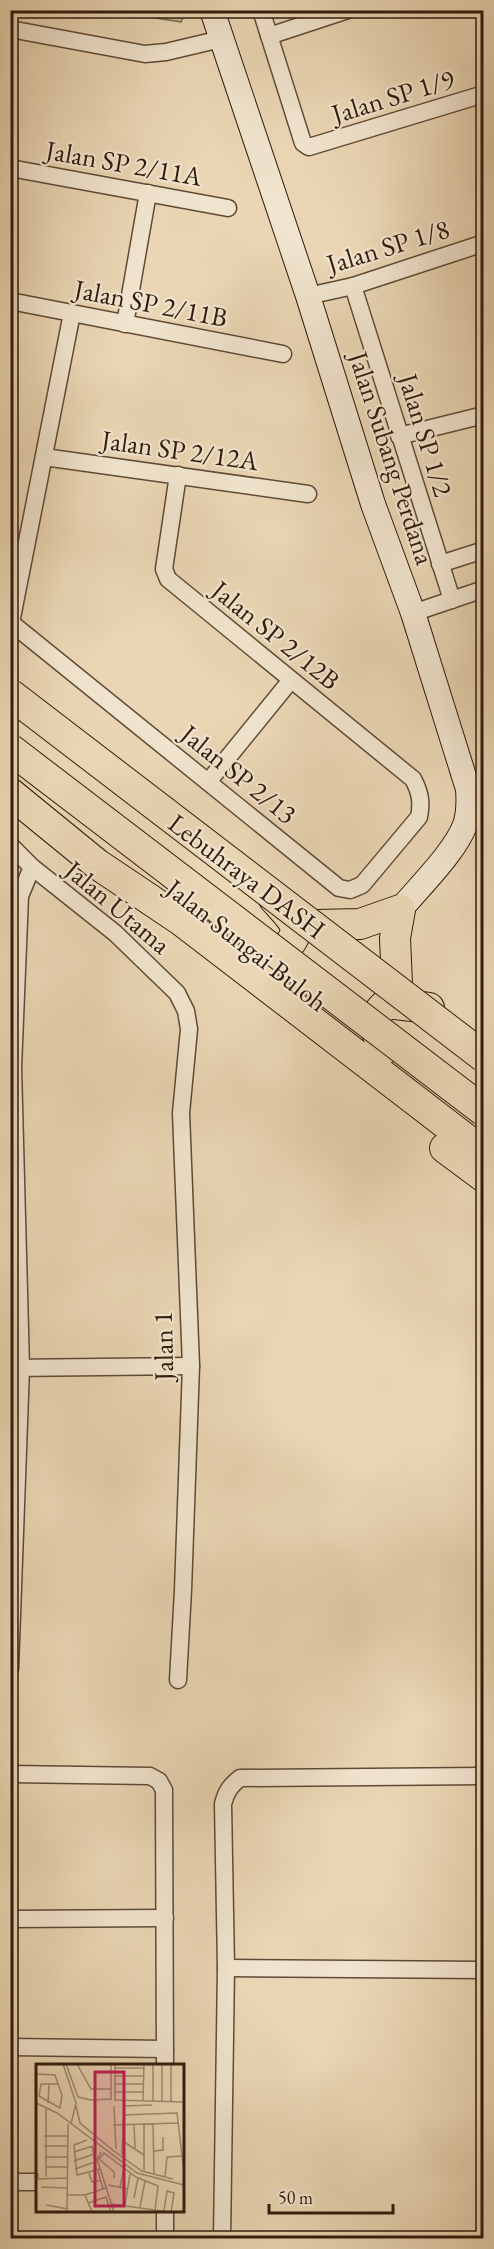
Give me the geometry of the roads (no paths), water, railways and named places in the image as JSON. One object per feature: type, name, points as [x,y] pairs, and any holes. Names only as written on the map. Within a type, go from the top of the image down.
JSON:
[{"type":"highway","points":[[10,692],[316,925],[483,1044]]},
{"type":"highway","name":"Lebuhraya DASH","points":[[10,692],[483,1057]]},
{"type":"highway","name":"Lebuhraya DASH","points":[[10,749],[483,1111]]},
{"type":"highway","name":"Jalan Sungai Buloh","points":[[10,762],[483,1128]]},
{"type":"highway","points":[[10,793],[97,864],[174,939],[483,1177]]},
{"type":"highway","points":[[97,864],[182,921],[483,1153]]},
{"type":"highway","points":[[252,875],[295,922],[296,934],[288,947],[276,957],[261,956]]},
{"type":"highway","points":[[316,925],[360,924],[400,910],[395,938],[397,984]]},
{"type":"highway","points":[[385,1052],[373,1021],[375,1014],[381,1008],[387,1003],[432,1008]]},
{"type":"street","name":"Jalan Subang Perdana","points":[[212,10],[308,296],[373,504],[413,614],[468,789],[469,803],[464,827],[453,846],[400,910]]},
{"type":"street","points":[[261,10],[269,36],[348,10]]},
{"type":"street","points":[[10,29],[145,54],[166,52],[221,39]]},
{"type":"street","name":"Jalan SP 1/9","points":[[269,36],[303,143],[309,147],[483,94]]},
{"type":"street","name":"Jalan SP 2/11A","points":[[10,168],[228,208]]},
{"type":"street","points":[[125,324],[147,193]]},
{"type":"street","name":"Jalan SP 1/8","points":[[308,296],[353,286],[483,243]]},
{"type":"street","name":"Jalan SP 1/2","points":[[353,286],[452,600]]},
{"type":"street","name":"Jalan SP 2/11B","points":[[10,302],[283,354]]},
{"type":"street","points":[[11,622],[72,313]]},
{"type":"street","points":[[399,436],[483,416]]},
{"type":"street","name":"Jalan SP 2/12A","points":[[44,457],[308,494]]},
{"type":"street","name":"Jalan SP 2/12B","points":[[178,475],[164,569],[168,579],[412,779],[419,792],[421,806]]},
{"type":"street","points":[[440,564],[483,550]]},
{"type":"street","points":[[413,614],[483,589]]},
{"type":"street","name":"Jalan SP 2/13","points":[[11,622],[339,888],[350,890],[362,885],[419,817],[421,806]]},
{"type":"street","points":[[208,782],[291,680]]},
{"type":"street","name":"Jalan Utama","points":[[10,845],[32,867],[115,933],[177,993],[186,1011]]},
{"type":"street","points":[[11,1668],[16,1368],[12,1067],[20,896],[32,867]]},
{"type":"street","name":"Jalan 1","points":[[178,1680],[190,1366],[181,1113],[189,1029],[186,1011]]},
{"type":"street","points":[[16,1368],[190,1366]]},
{"type":"street","points":[[10,1774],[150,1776],[159,1781],[164,1790],[165,2057],[10,2047]]},
{"type":"street","points":[[222,2238],[226,1968],[223,1804],[230,1786],[240,1778],[483,1776]]},
{"type":"street","points":[[10,1919],[165,1918]]},
{"type":"street","points":[[226,1968],[483,1970]]},
{"type":"street","points":[[10,2182],[36,2182]]},
{"type":"street","points":[[165,2213],[165,2238]]}]
